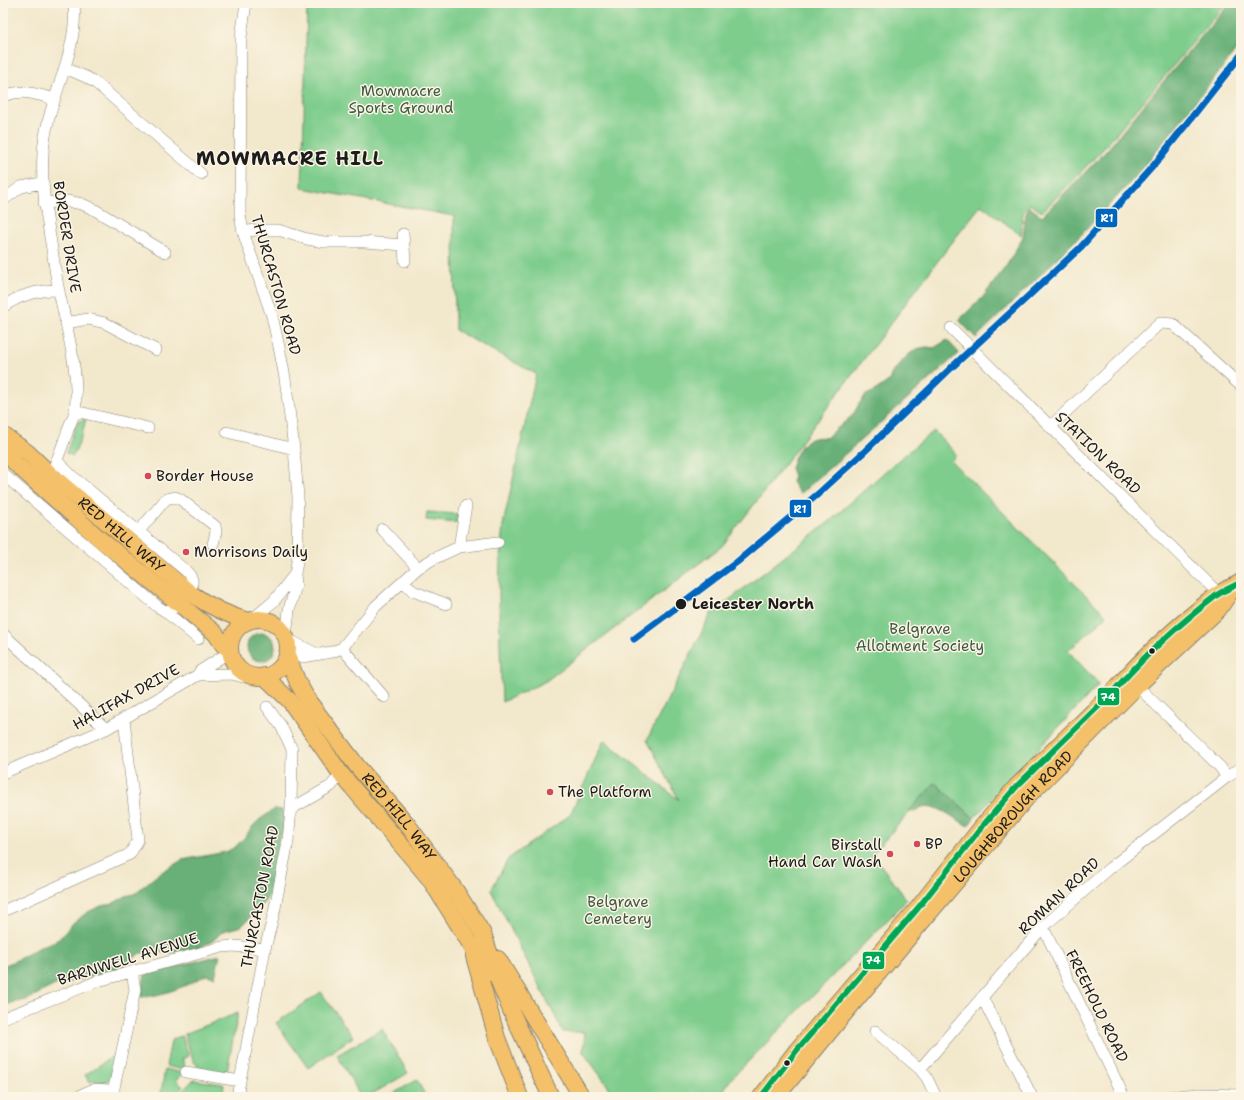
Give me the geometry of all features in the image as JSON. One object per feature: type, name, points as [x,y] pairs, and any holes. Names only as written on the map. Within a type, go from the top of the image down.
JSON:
[{"type":"highway","name":"RED HILL WAY","points":[[3,435],[27,452],[51,475],[101,540],[185,598],[215,633],[224,646],[231,650]]},
{"type":"highway","name":"RED HILL WAY","points":[[3,448],[16,464],[51,475]]},
{"type":"highway","name":"LOUGHBOROUGH ROAD","points":[[761,1097],[797,1050],[918,908],[981,828],[1016,787],[1112,694],[1132,681],[1218,610],[1230,591]]},
{"type":"highway","name":"RED HILL WAY","points":[[185,598],[207,604],[230,616],[249,621]]},
{"type":"highway","points":[[258,619],[267,620],[281,629],[287,646],[284,663],[272,674],[264,676],[248,674],[234,661],[231,650],[232,640],[235,632],[249,621],[258,619]]},
{"type":"highway","name":"RED HILL WAY","points":[[287,646],[298,683],[309,702],[357,766],[407,824],[456,891],[476,937],[500,984],[528,1050],[552,1097]]},
{"type":"highway","name":"RED HILL WAY","points":[[264,676],[290,701],[341,774],[430,879],[476,937]]},
{"type":"highway","name":"LOUGHBOROUGH ROAD","points":[[776,1097],[1029,795],[1132,681]]},
{"type":"highway","points":[[476,937],[497,1038],[520,1097]]},
{"type":"highway","points":[[476,937],[582,1097]]},
{"type":"street","name":"BORDER DRIVE","points":[[51,475],[75,411],[76,391],[66,323],[44,203],[42,183],[43,152],[46,129],[71,45],[74,23],[74,3]]},
{"type":"street","name":"THURCASTON ROAD","points":[[246,3],[241,37],[240,215],[243,232],[272,316],[285,378],[294,449],[298,497],[297,562],[295,574]]},
{"type":"street","points":[[65,68],[96,83],[201,174]]},
{"type":"street","points":[[3,96],[19,92],[31,92],[54,99]]},
{"type":"street","points":[[3,200],[21,187],[42,183]]},
{"type":"street","points":[[44,203],[67,202],[82,204],[162,246]]},
{"type":"street","points":[[243,232],[255,230],[278,230],[307,239],[324,242],[364,242],[403,239],[405,261]]},
{"type":"street","points":[[3,307],[25,295],[45,290],[59,290]]},
{"type":"street","points":[[66,323],[88,319],[105,323],[156,350]]},
{"type":"street","points":[[1050,427],[1160,323],[1173,324],[1241,386]]},
{"type":"street","name":"STATION ROAD","points":[[951,328],[1090,466],[1230,591]]},
{"type":"street","points":[[75,411],[148,428]]},
{"type":"street","points":[[227,432],[294,449]]},
{"type":"street","points":[[3,474],[158,607],[165,611],[198,639]]},
{"type":"street","points":[[51,475],[72,476],[176,561],[191,576],[192,583],[185,598],[172,610],[165,611]]},
{"type":"street","points":[[139,531],[166,499],[175,497],[180,499],[215,526],[216,532],[213,544]]},
{"type":"street","points":[[459,547],[466,506]]},
{"type":"street","points":[[382,529],[418,568]]},
{"type":"street","points":[[295,574],[296,585],[289,610],[287,646],[317,654],[332,652],[342,648],[376,606],[418,568],[459,547],[498,542]]},
{"type":"street","points":[[249,621],[274,600],[295,574]]},
{"type":"street","points":[[403,581],[413,591],[446,604]]},
{"type":"street","points":[[3,634],[106,729]]},
{"type":"street","points":[[342,648],[384,697]]},
{"type":"street","name":"HALIFAX DRIVE","points":[[198,675],[200,670],[231,650]]},
{"type":"street","name":"HALIFAX DRIVE","points":[[3,773],[106,729],[198,675],[232,674],[243,676],[248,674]]},
{"type":"street","points":[[1132,681],[1220,767],[1227,777]]},
{"type":"street","name":"THURCASTON ROAD","points":[[237,1097],[288,841],[291,809],[292,749],[281,726],[267,707]]},
{"type":"street","points":[[3,911],[130,854],[138,840],[124,719]]},
{"type":"street","name":"ROMAN ROAD","points":[[920,1069],[1043,927],[1110,868],[1227,777],[1241,768]]},
{"type":"street","points":[[291,809],[331,786],[341,774]]},
{"type":"street","name":"FREEHOLD ROAD","points":[[1043,927],[1124,1097]]},
{"type":"street","name":"BARNWELL AVENUE","points":[[3,1018],[98,981],[222,947],[233,946],[266,949]]},
{"type":"street","points":[[78,1097],[87,1091],[100,1088],[113,1094],[135,990],[132,972]]},
{"type":"street","points":[[982,997],[1032,1097]]},
{"type":"street","points":[[875,1031],[920,1069],[927,1078],[936,1097]]},
{"type":"street","points":[[186,1072],[240,1081]]},
{"type":"street","points":[[1167,1097],[1198,1094],[1241,1095]]},
{"type":"green space","name":"Mowmacre Sports Ground","points":[[309,3],[1226,3],[1106,146],[1042,212],[1030,204],[1023,213],[1021,235],[981,205],[722,546],[546,681],[502,702],[499,591],[503,525],[536,374],[455,330],[454,216],[302,188],[307,7]]},
{"type":"green space","points":[[1230,3],[1241,3],[1241,44],[1140,172],[1079,237],[976,338],[959,320],[983,297],[1007,265],[1023,237],[1026,214],[1029,207],[1042,216],[1108,149]]},
{"type":"green space","points":[[947,340],[959,353],[800,494],[792,482],[794,476],[791,468],[802,445],[812,438],[826,438],[853,415],[866,395],[889,381],[892,373],[907,356],[916,349],[927,347],[934,348]]},
{"type":"green space","points":[[86,419],[81,438],[73,456],[66,453],[77,423]]},
{"type":"green space","name":"Belgrave Allotment Society","points":[[934,431],[957,455],[951,461],[1107,616],[1068,651],[1099,684],[974,818],[935,783],[874,852],[874,856],[907,900],[731,1079],[719,1097],[616,1097],[583,1052],[585,1032],[563,1032],[491,890],[508,859],[570,815],[604,740],[679,800],[647,740],[711,614],[829,522],[890,467]]},
{"type":"green space","points":[[427,512],[458,514],[456,523],[426,520]]},
{"type":"green space","points":[[261,633],[271,637],[275,647],[271,657],[261,661],[251,657],[247,647],[251,637]]},
{"type":"green space","points":[[935,783],[974,818],[968,826],[945,812],[933,807],[921,807],[914,812],[909,811]]},
{"type":"green space","points":[[275,809],[283,810],[285,823],[283,832],[279,838],[279,848],[274,862],[275,877],[272,891],[262,905],[242,926],[223,931],[214,940],[201,947],[180,952],[140,953],[122,968],[55,985],[26,1000],[11,1003],[3,1007],[3,966],[59,939],[74,922],[88,912],[101,906],[112,904],[126,896],[134,894],[160,873],[182,860],[226,852],[235,847],[259,820]]},
{"type":"green space","points":[[220,955],[215,977],[206,975],[175,990],[158,995],[141,997],[145,975]]},
{"type":"green space","points":[[321,992],[353,1037],[308,1068],[276,1023]]},
{"type":"green space","points":[[238,1013],[227,1071],[208,1070],[197,1065],[194,1062],[184,1034]]},
{"type":"green space","points":[[382,1029],[408,1073],[367,1097],[361,1097],[337,1055]]},
{"type":"green space","points":[[182,1036],[189,1056],[182,1059],[185,1066],[184,1070],[166,1066],[172,1039]]},
{"type":"green space","points":[[116,1054],[111,1078],[104,1083],[94,1081],[89,1082],[85,1075]]},
{"type":"green space","points":[[165,1069],[183,1073],[176,1080],[183,1087],[173,1097],[163,1097],[161,1093]]},
{"type":"green space","points":[[195,1080],[223,1084],[222,1097],[177,1097],[191,1082]]},
{"type":"green space","points":[[417,1080],[426,1097],[387,1097]]},
{"type":"transit line","name":"R1","points":[[634,639],[737,562],[818,494],[1080,248],[1154,165],[1241,55]]},
{"type":"transit line","name":"74","points":[[761,1097],[797,1050],[918,908],[981,828],[1016,787],[1112,693],[1162,641],[1217,595],[1241,582]]},
{"type":"place","name":"Border House","points":[[148,476]]},
{"type":"place","name":"Morrisons Daily","points":[[186,552]]},
{"type":"place","name":"Leicester North","points":[[681,604]]},
{"type":"place","name":"The Platform","points":[[550,792]]},
{"type":"place","name":"BP","points":[[917,844]]},
{"type":"place","name":"Birstall Hand Car Wash","points":[[890,854]]},
{"type":"district","name":"MOWMACRE HILL","points":[[290,158]]},
{"type":"park label","name":"Belgrave Cemetery","points":[[618,910]]}]
